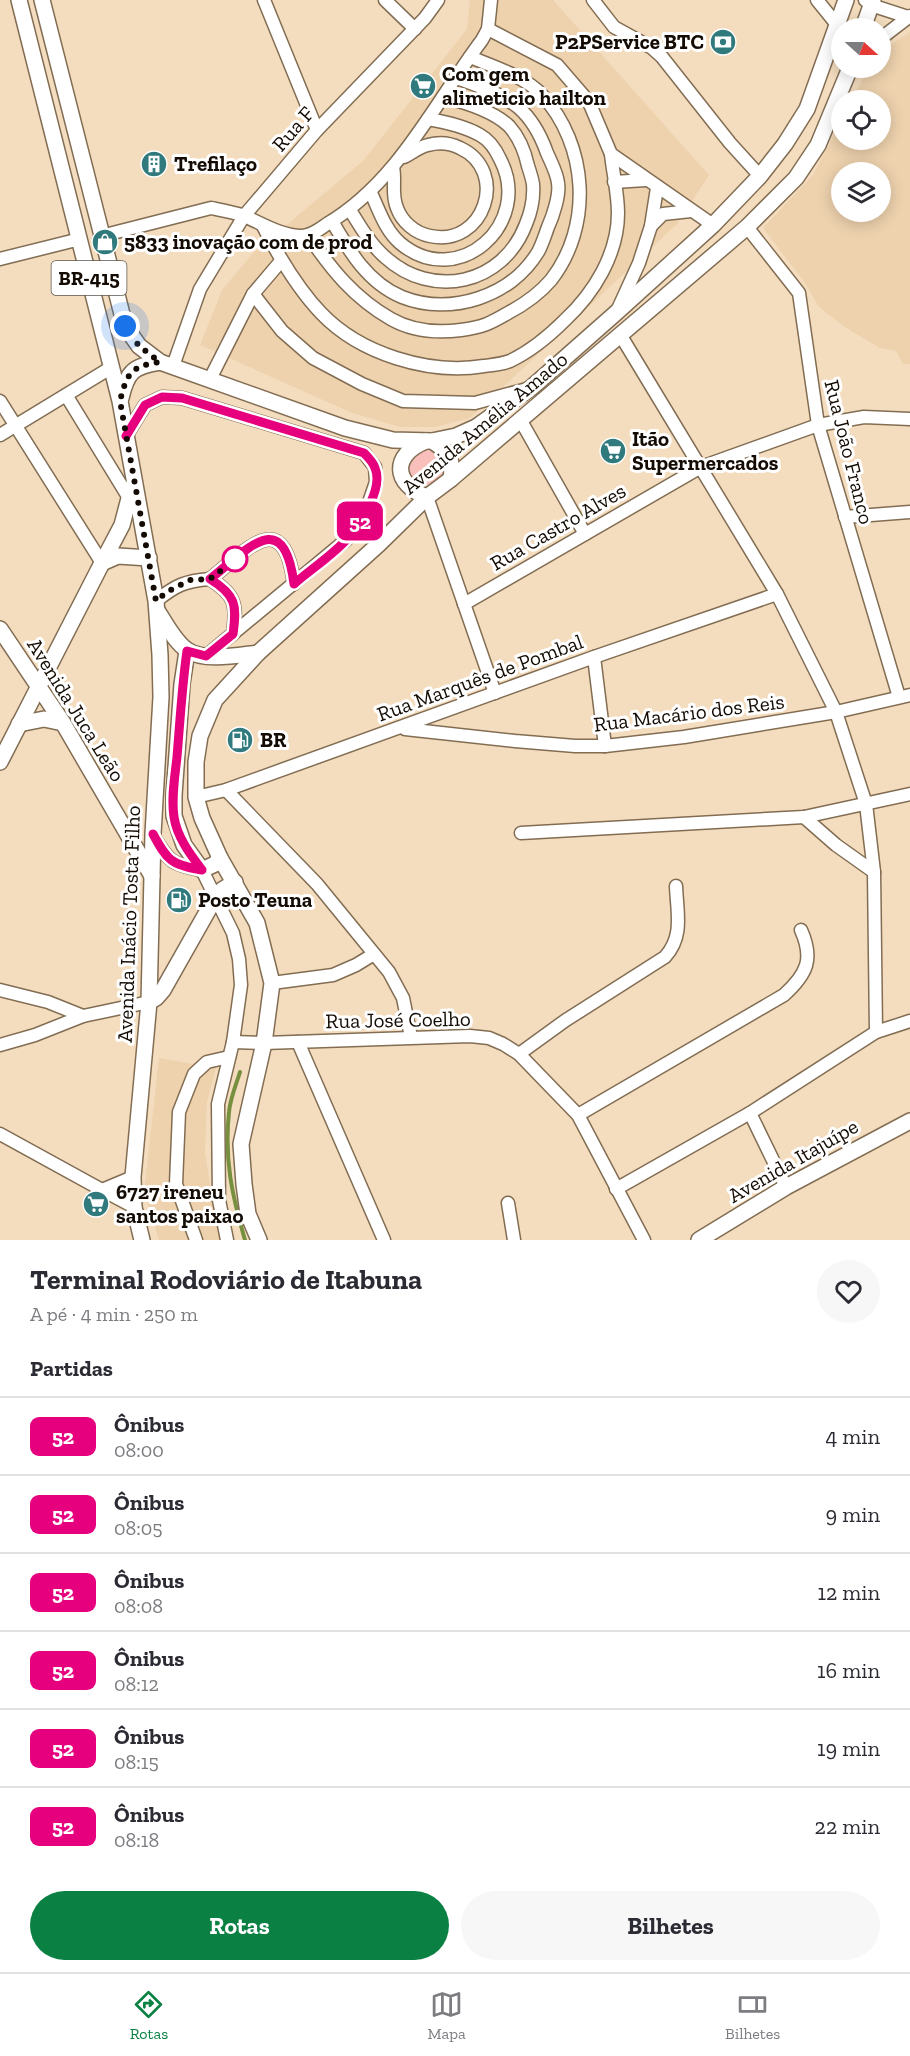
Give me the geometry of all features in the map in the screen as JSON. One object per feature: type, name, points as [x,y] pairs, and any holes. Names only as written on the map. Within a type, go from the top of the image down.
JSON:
[{"type":"main road","name":"BR-415","points":[[19,0],[120,401],[156,605]]},
{"type":"main road","name":"BR-415","points":[[42,0],[125,326],[139,346],[167,364]]},
{"type":"main road","name":"Avenida Amélia Amado","points":[[840,18],[846,0]]},
{"type":"main road","points":[[866,18],[870,2]]},
{"type":"main road","name":"Avenida Amélia Amado","points":[[167,364],[345,428],[393,440],[429,441],[456,436],[477,427],[532,387],[712,225],[760,176],[785,144],[807,109],[831,45]]},
{"type":"main road","name":"Avenida Amélia Amado","points":[[259,1240],[249,1214],[241,1144],[264,1043],[272,983],[257,923],[220,858],[202,818],[196,796],[196,762],[206,717],[215,700],[258,653],[379,544],[427,497],[521,421],[747,227],[796,178],[813,154],[847,78]]},
{"type":"main road","points":[[120,401],[124,383],[130,372],[143,364],[167,364]]},
{"type":"main road","points":[[427,497],[410,489],[404,482],[401,473],[404,456],[410,450],[429,441],[448,453],[452,460],[451,479]]},
{"type":"main road","points":[[0,762],[122,525],[134,481]]},
{"type":"main road","points":[[102,563],[118,556],[149,558]]},
{"type":"main road","points":[[156,605],[172,633],[187,651],[206,656],[258,653]]},
{"type":"main road","name":"Avenida Inácio Tosta Filho","points":[[142,1240],[134,1207],[134,1177],[149,1002],[153,834],[161,697],[156,605]]},
{"type":"main road","name":"Avenida Juca Leão","points":[[0,629],[63,723],[152,876]]},
{"type":"main road","points":[[187,651],[182,684],[174,816],[184,845],[202,870],[215,864],[220,858]]},
{"type":"main road","points":[[20,724],[44,719],[63,723]]},
{"type":"main road","points":[[149,1002],[163,990],[215,898],[235,882]]},
{"type":"main road","name":"Avenida Itajuípe","points":[[699,1240],[786,1187],[910,1121]]},
{"type":"street","points":[[264,0],[317,130]]},
{"type":"street","points":[[385,0],[415,28]]},
{"type":"street","name":"Rua F","points":[[167,364],[200,289],[244,216],[317,130],[415,28],[438,0]]},
{"type":"street","points":[[101,236],[211,208],[244,216],[263,226],[299,236],[308,235],[332,221],[350,210],[370,193],[397,163],[482,40],[488,29],[491,0]]},
{"type":"street","points":[[593,0],[614,27],[652,48],[662,57],[730,143],[760,176]]},
{"type":"street","points":[[817,0],[832,18]]},
{"type":"street","points":[[870,2],[909,16]]},
{"type":"street","points":[[891,30],[909,16]]},
{"type":"street","points":[[263,226],[281,261],[322,314],[343,331],[379,352],[429,367],[466,369],[508,362],[545,340],[578,308],[601,276],[614,244],[618,213],[611,154],[589,102],[557,65],[488,29]]},
{"type":"street","points":[[308,235],[346,286],[393,320],[414,328],[441,333],[483,327],[520,306],[550,281],[568,252],[578,218],[580,183],[577,159],[564,124],[541,93],[518,78],[470,57]]},
{"type":"street","points":[[332,221],[356,262],[378,281],[401,297],[431,304],[461,304],[483,297],[506,285],[528,266],[539,251],[554,214],[558,183],[542,137],[520,109],[499,94],[457,78]]},
{"type":"street","points":[[350,210],[384,257],[397,267],[432,282],[458,282],[476,276],[509,255],[523,233],[531,212],[533,186],[524,150],[509,126],[492,114],[460,101],[442,97]]},
{"type":"street","points":[[370,193],[388,230],[400,243],[416,254],[433,260],[469,255],[496,233],[508,210],[509,188],[507,172],[495,149],[482,136],[464,127],[428,119]]},
{"type":"street","points":[[439,143],[465,150],[479,163],[486,180],[487,198],[480,216],[467,229],[450,237],[432,237],[415,230],[408,225],[397,210],[393,192],[397,163],[421,147],[439,143]]},
{"type":"street","points":[[611,154],[712,225]]},
{"type":"street","points":[[614,182],[646,180]]},
{"type":"street","points":[[616,312],[639,263],[651,226],[657,188]]},
{"type":"street","points":[[651,226],[663,213],[691,211]]},
{"type":"street","name":"Rua João Franco","points":[[747,227],[799,293],[818,424],[845,517],[904,696]]},
{"type":"street","points":[[0,259],[80,239]]},
{"type":"street","points":[[210,380],[253,294],[281,261]]},
{"type":"street","points":[[253,294],[282,331],[313,358],[362,384],[404,401],[474,403],[532,387]]},
{"type":"street","points":[[621,336],[777,594],[836,712],[866,804],[874,872],[876,1032]]},
{"type":"street","points":[[0,435],[112,367]]},
{"type":"street","points":[[66,395],[129,498]]},
{"type":"street","points":[[126,436],[145,405],[162,397],[182,398],[364,453],[375,467],[374,494],[365,514],[346,540],[206,656]]},
{"type":"street","points":[[0,401],[102,563]]},
{"type":"street","name":"Rua Castro Alves","points":[[464,604],[700,467],[818,424],[864,417],[910,419]]},
{"type":"street","points":[[910,419],[910,426]]},
{"type":"street","points":[[521,421],[585,534]]},
{"type":"street","points":[[427,497],[495,693]]},
{"type":"street","points":[[845,517],[910,512]]},
{"type":"street","points":[[156,605],[167,592],[190,580],[210,579],[256,543],[269,539],[280,541],[285,546],[292,565],[294,584]]},
{"type":"street","points":[[210,579],[228,592],[234,600],[236,612],[233,634]]},
{"type":"street","name":"Rua Marquês de Pombal","points":[[196,796],[226,790],[594,657],[777,594]]},
{"type":"street","points":[[594,657],[605,746]]},
{"type":"street","name":"Rua Macário dos Reis","points":[[400,728],[525,742],[605,746],[684,737],[836,712],[904,696]]},
{"type":"street","points":[[226,790],[316,884],[389,972],[403,998],[411,1037]]},
{"type":"street","points":[[521,833],[804,817],[910,794]]},
{"type":"street","points":[[804,817],[836,845],[874,872]]},
{"type":"street","points":[[133,845],[144,848],[153,834]]},
{"type":"street","points":[[153,834],[170,861],[180,866],[202,870],[233,933],[239,959],[241,985],[233,1042],[218,1104],[219,1200],[227,1240]]},
{"type":"street","points":[[519,1054],[566,1020],[665,957],[674,948],[678,938],[676,886]]},
{"type":"street","points":[[578,1115],[784,995],[805,969],[808,959],[807,944],[801,930]]},
{"type":"street","points":[[272,983],[333,975],[374,954]]},
{"type":"street","points":[[0,990],[48,1002],[83,1016]]},
{"type":"street","points":[[0,1045],[35,1035],[83,1016],[149,1002]]},
{"type":"street","points":[[616,1189],[750,1113],[876,1032],[910,1021]]},
{"type":"street","name":"Rua José Coelho","points":[[233,1042],[470,1036],[489,1038],[503,1044],[519,1054],[578,1115],[644,1240]]},
{"type":"street","points":[[298,1042],[384,1240]]},
{"type":"street","points":[[196,1240],[176,1184],[178,1112],[194,1074],[207,1062],[229,1057]]},
{"type":"street","points":[[750,1113],[786,1187]]},
{"type":"street","points":[[0,1134],[134,1207]]},
{"type":"street","points":[[102,1190],[134,1177]]},
{"type":"street","points":[[508,1203],[514,1240]]},
{"type":"shaded area","points":[[470,0],[553,0],[709,175],[678,223],[470,418],[435,427],[400,427],[352,413],[200,345],[222,290],[253,253],[363,161],[467,29]]},
{"type":"shaded area","points":[[910,32],[910,364],[903,364],[896,351],[880,348],[846,328],[819,307],[805,283],[763,228],[813,175],[831,141],[831,150],[891,150],[891,90],[857,90],[863,78],[891,78],[891,45]]},
{"type":"shaded area","points":[[426,449],[439,454],[444,467],[439,480],[426,485],[413,480],[408,467],[413,454]]},
{"type":"shaded area","points":[[159,1058],[216,1068],[207,1102],[205,1152],[214,1211],[225,1240],[159,1240],[144,1192]]},
{"type":"waterway","points":[[240,1072],[230,1107],[228,1161],[236,1208],[245,1240]]},
{"type":"bus line","name":"52","points":[[126,436],[145,405],[162,397],[182,398],[364,453],[375,467],[376,474],[374,494],[365,514],[346,540],[294,584],[289,553],[280,541],[269,539],[256,543],[210,579],[220,585],[234,600],[236,612],[233,634],[206,656],[187,651],[182,684],[174,795],[174,816],[178,831],[184,845],[202,870],[180,866],[170,861],[153,834]]},
{"type":"place","name":"P2PService BTC","points":[[723,42]]},
{"type":"place","name":"Com gem alimeticio hailton","points":[[423,86]]},
{"type":"place","name":"Trefilaço","points":[[154,164]]},
{"type":"place","name":"5833 inovação com de prod","points":[[105,242]]},
{"type":"place","name":"Itão Supermercados","points":[[613,451]]},
{"type":"place","name":"BR","points":[[240,740]]},
{"type":"place","name":"Posto Teuna","points":[[179,900]]},
{"type":"place","name":"6727 ireneu santos paixao","points":[[96,1204]]},
{"type":"route","points":[[125,326],[139,346],[160,362],[143,364],[130,372],[124,383],[120,401],[156,601],[167,592],[190,580],[210,579],[241,555],[235,559]]}]
